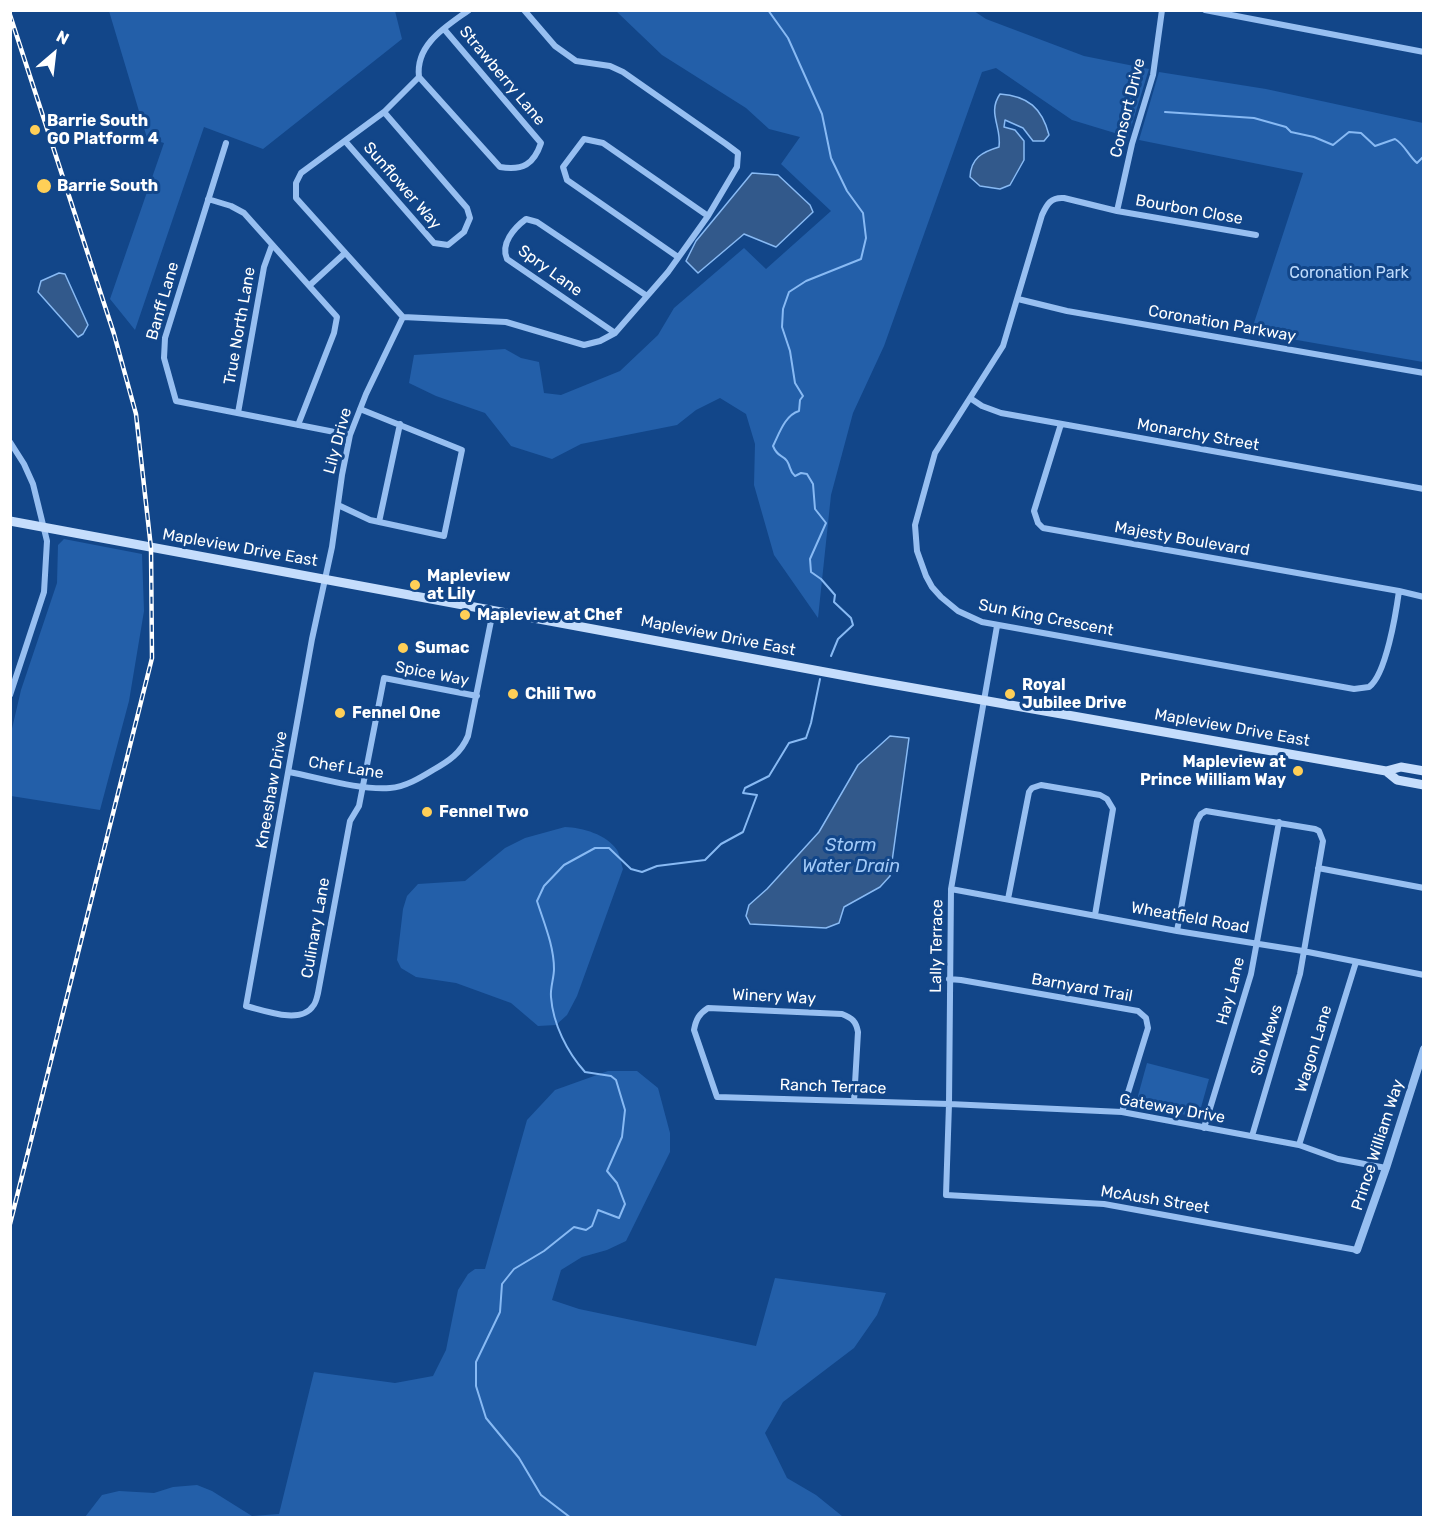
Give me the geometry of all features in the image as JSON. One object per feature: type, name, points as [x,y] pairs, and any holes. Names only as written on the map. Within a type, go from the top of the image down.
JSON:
[{"type":"main road","name":"Mapleview Drive East","points":[[10,521],[493,611],[1386,771],[1401,767],[1424,771]]},
{"type":"main road","name":"Mapleview Drive East","points":[[1386,771],[1397,780],[1424,785]]},
{"type":"street","points":[[469,10],[432,37],[418,71],[419,76],[384,112],[301,173],[296,183],[296,198],[403,317],[506,322],[584,345],[600,342],[615,333],[668,272],[708,216],[737,167],[738,153],[623,72],[610,66],[576,61],[555,46],[524,10]]},
{"type":"street","name":"Consort Drive","points":[[1117,211],[1132,144],[1153,75],[1162,10]]},
{"type":"street","points":[[1205,10],[1424,52]]},
{"type":"street","name":"Strawberry Lane","points":[[419,76],[500,167],[510,169],[524,167],[537,154],[541,143],[444,28]]},
{"type":"street","name":"Sunflower Way","points":[[345,141],[434,243],[448,245],[464,232],[470,218],[466,208],[384,112]]},
{"type":"street","points":[[678,257],[567,180],[563,167],[584,139],[603,143],[708,216]]},
{"type":"street","name":"Banff Lane","points":[[226,143],[165,338],[164,358],[176,401],[350,435]]},
{"type":"street","name":"Sun King Crescent","points":[[1117,211],[1058,197],[1048,202],[1042,215],[1000,352],[935,453],[917,510],[916,551],[926,576],[941,597],[967,616],[997,626],[1362,689],[1369,687],[1378,678],[1392,632],[1399,591]]},
{"type":"street","points":[[208,199],[239,209],[336,313],[338,321],[298,425]]},
{"type":"street","name":"Bourbon Close","points":[[1117,211],[1256,235]]},
{"type":"street","name":"Spry Lane","points":[[615,333],[507,259],[504,252],[506,242],[519,224],[526,219],[537,222],[647,296]]},
{"type":"street","name":"True North Lane","points":[[238,413],[264,267],[272,245]]},
{"type":"street","points":[[310,285],[345,254]]},
{"type":"street","name":"Coronation Parkway","points":[[1018,299],[1067,311],[1424,373]]},
{"type":"street","name":"Lily Drive","points":[[324,579],[332,547],[350,435],[403,317]]},
{"type":"street","name":"Monarchy Street","points":[[970,398],[982,406],[1001,413],[1424,489]]},
{"type":"street","points":[[338,505],[370,520],[444,536],[462,450],[360,409]]},
{"type":"street","points":[[379,522],[400,424]]},
{"type":"street","name":"Majesty Boulevard","points":[[1061,424],[1034,511],[1038,523],[1043,528],[1424,597]]},
{"type":"street","points":[[10,442],[29,476],[47,541],[44,592],[10,695]]},
{"type":"street","name":"Kneeshaw Drive","points":[[246,1006],[324,579]]},
{"type":"street","name":"Chef Lane","points":[[289,772],[361,786],[391,788],[410,783],[445,764],[462,750],[468,736],[493,611]]},
{"type":"street","points":[[984,699],[997,626]]},
{"type":"street","name":"Spice Way","points":[[361,786],[384,678],[477,696]]},
{"type":"street","name":"Lally Terrace","points":[[946,1195],[951,889],[984,699]]},
{"type":"street","points":[[1008,899],[1029,792],[1032,788],[1041,785],[1100,795],[1107,799],[1113,809],[1095,915]]},
{"type":"street","name":"Culinary Lane","points":[[246,1006],[295,1016],[305,1014],[314,1006],[350,821],[359,806],[361,786]]},
{"type":"street","points":[[1177,931],[1197,821],[1201,814],[1206,811],[1279,822]]},
{"type":"street","name":"Silo Mews","points":[[1252,1136],[1295,994],[1323,841],[1319,831],[1279,822]]},
{"type":"street","name":"Hay Lane","points":[[1204,1128],[1245,998],[1279,822]]},
{"type":"street","points":[[1318,868],[1424,888]]},
{"type":"street","name":"Wheatfield Road","points":[[951,889],[1177,931],[1303,951],[1424,975]]},
{"type":"street","name":"Wagon Lane","points":[[1299,1145],[1356,962]]},
{"type":"street","name":"Barnyard Trail","points":[[949,980],[961,980],[1138,1011],[1146,1018],[1148,1028],[1122,1112]]},
{"type":"street","name":"Winery Way","points":[[717,1097],[694,1030],[695,1020],[708,1008],[842,1014],[851,1017],[856,1023],[858,1032],[854,1101]]},
{"type":"street","name":"Prince William Way","points":[[1357,1250],[1424,1049]]},
{"type":"street","name":"Ranch Terrace","points":[[717,1097],[949,1104]]},
{"type":"street","name":"Gateway Drive","points":[[949,1104],[1122,1112],[1299,1145],[1338,1159],[1386,1168]]},
{"type":"street","name":"McAush Street","points":[[946,1195],[1104,1204],[1357,1250]]},
{"type":"green space","points":[[109,11],[395,11],[402,39],[263,149],[204,127],[135,330],[110,299],[164,143],[147,138]]},
{"type":"green space","points":[[616,11],[974,11],[986,19],[1084,56],[1149,69],[1128,137],[1072,120],[996,68],[982,72],[884,346],[853,413],[831,495],[818,618],[774,555],[754,485],[755,444],[746,414],[720,398],[696,410],[677,425],[581,444],[552,459],[511,446],[485,413],[436,396],[409,383],[414,355],[505,349],[521,358],[539,362],[544,393],[561,395],[620,371],[658,335],[674,308],[744,248],[766,269],[831,211],[781,164],[800,137],[769,129],[746,108],[662,55]]},
{"type":"green space","name":"Coronation Park","points":[[1159,72],[1266,89],[1423,123],[1423,362],[1251,332],[1303,173],[1139,140]]},
{"type":"green space","points":[[64,539],[142,554],[144,611],[129,701],[100,810],[11,796],[11,733],[21,690],[57,583],[58,545]]},
{"type":"green space","points":[[565,827],[586,830],[607,840],[617,850],[623,869],[577,996],[567,1015],[556,1025],[538,1026],[511,1003],[456,983],[416,977],[401,968],[397,960],[403,909],[407,896],[418,884],[465,881],[505,848],[525,838]]},
{"type":"green space","points":[[1147,1063],[1209,1079],[1198,1118],[1136,1103]]},
{"type":"green space","points":[[608,1071],[637,1071],[658,1088],[670,1133],[670,1152],[626,1241],[607,1250],[582,1257],[561,1270],[552,1300],[579,1309],[756,1346],[775,1278],[886,1293],[877,1315],[854,1348],[783,1402],[765,1433],[787,1478],[816,1495],[846,1517],[85,1517],[102,1495],[119,1491],[154,1493],[173,1487],[197,1485],[212,1491],[252,1516],[279,1514],[314,1372],[395,1383],[433,1376],[446,1350],[458,1290],[468,1274],[475,1269],[485,1269],[527,1120],[555,1090]]},
{"type":"water","points":[[1000,94],[1018,97],[1032,105],[1042,117],[1049,135],[1044,141],[1033,141],[1023,128],[1005,120],[1004,127],[1015,130],[1024,141],[1024,160],[1010,185],[1000,189],[980,186],[970,177],[975,160],[987,151],[999,147],[995,107]]},
{"type":"water","points":[[752,173],[778,175],[810,205],[813,212],[776,247],[744,234],[698,273],[686,261],[696,241]]},
{"type":"water","points":[[59,273],[65,274],[88,325],[83,334],[78,337],[38,292],[41,281]]},
{"type":"water","name":"Storm Water Drain","points":[[890,736],[909,738],[890,876],[880,887],[844,907],[839,923],[826,928],[750,924],[746,916],[749,905],[767,889],[819,832],[858,765]]},
{"type":"waterway","points":[[768,10],[788,38],[822,114],[831,158],[847,191],[863,213],[866,238],[861,259],[806,281],[789,292],[783,309],[782,327],[790,351],[795,383],[803,396],[800,400],[799,411],[786,421],[773,446],[787,461],[795,476],[801,473],[807,474],[813,484],[815,509],[826,523],[810,559],[811,572],[821,579],[835,595],[834,602],[851,618],[853,625],[838,639],[831,656]]},
{"type":"waterway","points":[[1165,112],[1254,118],[1286,127],[1291,132],[1314,137],[1333,145],[1349,132],[1361,133],[1375,146],[1395,139],[1417,163],[1424,156]]},
{"type":"waterway","points":[[571,1518],[541,1495],[519,1458],[486,1418],[476,1386],[476,1362],[500,1312],[502,1284],[514,1269],[544,1251],[574,1227],[586,1230],[592,1226],[598,1210],[619,1218],[625,1204],[617,1183],[607,1171],[622,1137],[625,1110],[616,1080],[611,1076],[585,1072],[572,1056],[562,1037],[552,1007],[551,990],[554,969],[552,952],[537,901],[544,886],[564,865],[595,848],[609,848],[631,869],[642,872],[657,866],[705,860],[721,844],[743,832],[757,795],[743,793],[745,788],[769,776],[789,743],[806,738],[820,679]]},
{"type":"railway","points":[[10,15],[114,334],[136,414],[151,548],[152,658],[10,1224]]},
{"type":"place","name":"Barrie South GO Platform 4","points":[[35,130]]},
{"type":"place","name":"Barrie South","points":[[44,186]]},
{"type":"place","name":"Mapleview at Lily","points":[[415,585]]},
{"type":"place","name":"Mapleview at Chef","points":[[465,615]]},
{"type":"place","name":"Sumac","points":[[403,648]]},
{"type":"place","name":"Chili Two","points":[[513,694]]},
{"type":"place","name":"Royal Jubilee Drive","points":[[1010,694]]},
{"type":"place","name":"Fennel One","points":[[340,713]]},
{"type":"place","name":"Mapleview at Prince William Way","points":[[1298,771]]},
{"type":"place","name":"Fennel Two","points":[[427,812]]}]
